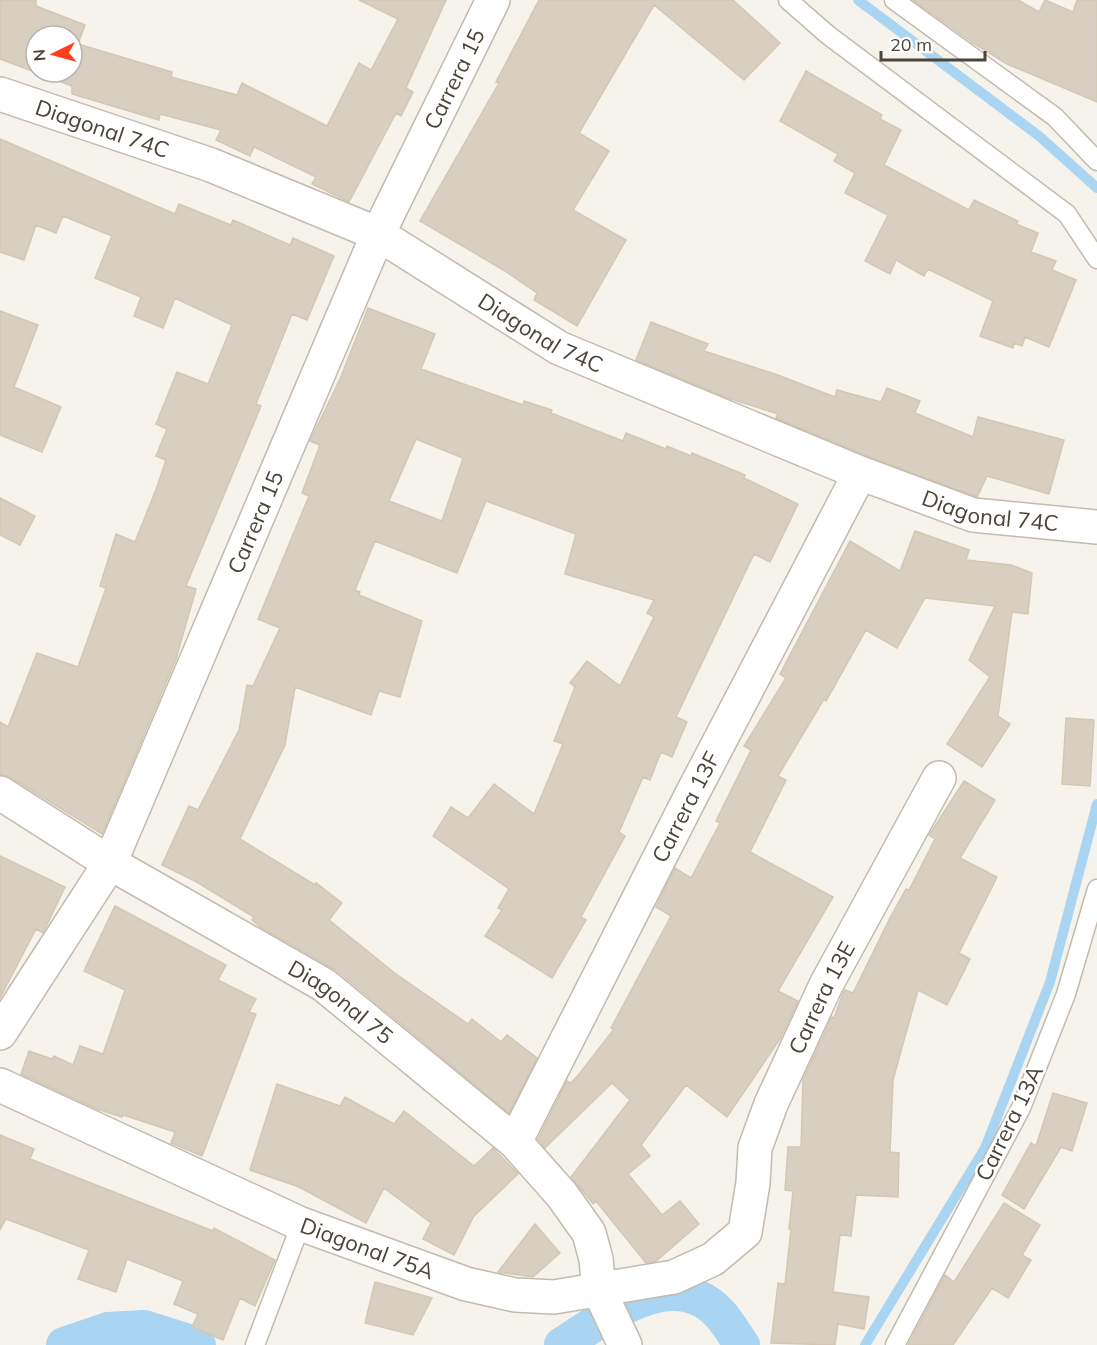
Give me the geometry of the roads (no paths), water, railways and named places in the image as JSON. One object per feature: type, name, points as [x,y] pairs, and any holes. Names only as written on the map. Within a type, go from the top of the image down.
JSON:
[{"type":"street","name":"Carrera 15","points":[[0,1033],[110,863],[378,234],[493,0]]},
{"type":"street","name":"Diagonal 74C","points":[[0,94],[211,165],[378,234],[559,348],[860,473],[973,515],[1097,527]]},
{"type":"street","name":"Carrera 13F","points":[[515,1142],[687,804],[860,473]]},
{"type":"street","name":"Carrera 13E","points":[[746,1232],[755,1148],[771,1104],[826,985],[939,778]]},
{"type":"street","name":"Diagonal 75","points":[[0,793],[110,863],[324,985],[515,1142],[562,1195],[589,1233],[612,1316]]},
{"type":"street","name":"Diagonal 75A","points":[[0,1085],[302,1224],[466,1284],[515,1294],[554,1297],[612,1316],[674,1277],[713,1259],[746,1232]]},
{"type":"lane","points":[[788,0],[828,36],[1067,214],[1097,259]]},
{"type":"lane","points":[[894,0],[1055,117],[1097,161]]},
{"type":"lane","points":[[1097,522],[1097,527]]},
{"type":"lane","name":"Carrera 13A","points":[[895,1345],[1021,1108],[1065,994],[1097,889]]},
{"type":"lane","points":[[255,1345],[302,1224]]},
{"type":"waterway","points":[[858,0],[1039,136],[1097,188]]},
{"type":"waterway","points":[[865,1345],[985,1148],[1050,982],[1097,804]]},
{"type":"waterway","points":[[562,1345],[619,1309],[661,1294],[682,1293],[702,1300],[720,1314],[742,1345]]},
{"type":"waterway","points":[[64,1345],[108,1330],[144,1328],[198,1345]]}]
